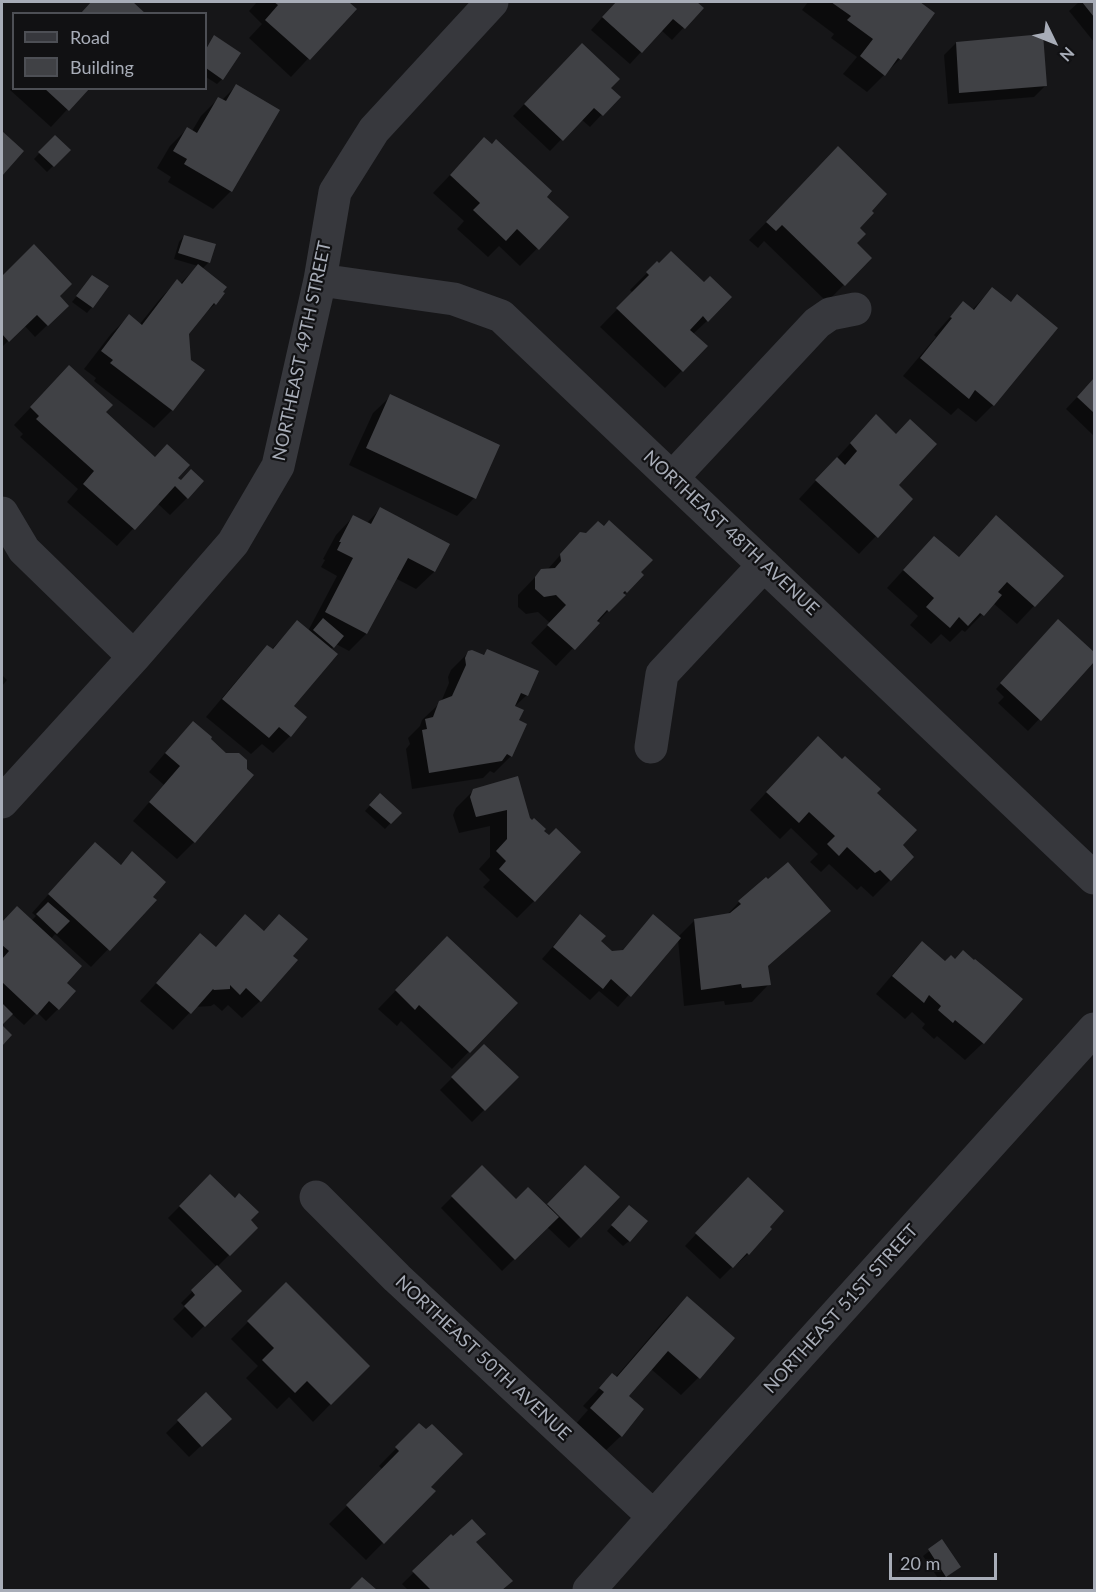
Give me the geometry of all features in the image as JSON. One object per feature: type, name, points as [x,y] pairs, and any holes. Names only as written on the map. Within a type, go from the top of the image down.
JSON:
[{"type":"street","name":"NORTHEAST 49TH STREET","points":[[2,802],[134,657],[233,543],[278,466],[320,280],[335,192],[374,130],[492,2]]},
{"type":"street","name":"NORTHEAST 48TH AVENUE","points":[[320,280],[454,299],[501,316],[1095,878]]},
{"type":"street","points":[[672,478],[817,323],[830,314],[855,309]]},
{"type":"street","points":[[2,513],[24,550],[134,657]]},
{"type":"street","points":[[651,747],[662,674],[764,565]]},
{"type":"street","name":"NORTHEAST 51ST STREET","points":[[589,1590],[1095,1029]]},
{"type":"street","name":"NORTHEAST 50TH AVENUE","points":[[315,1197],[397,1278],[654,1517]]},
{"type":"building","points":[[91,2],[133,2],[144,12],[82,12]]},
{"type":"building","points":[[274,2],[351,2],[357,9],[310,60],[265,20],[278,5]]},
{"type":"building","points":[[616,2],[697,2],[704,8],[685,29],[673,19],[642,53],[602,17]]},
{"type":"building","points":[[831,2],[920,2],[935,13],[901,60],[898,58],[885,76],[860,56],[873,39],[847,20],[851,16]]},
{"type":"building","points":[[1082,2],[1094,2],[1094,17]]},
{"type":"building","points":[[1043,34],[1047,86],[959,93],[956,42]]},
{"type":"building","points":[[214,35],[241,53],[223,80],[207,69],[207,47]]},
{"type":"building","points":[[582,43],[620,79],[611,88],[621,97],[603,116],[594,108],[563,141],[524,104]]},
{"type":"building","points":[[236,84],[280,110],[232,192],[184,164],[187,159],[173,151],[187,127],[197,133],[218,97],[226,101]]},
{"type":"building","points":[[46,90],[88,90],[69,111]]},
{"type":"building","points":[[2,131],[24,151],[2,176]]},
{"type":"building","points":[[55,135],[71,150],[54,167],[38,152]]},
{"type":"building","points":[[484,137],[492,144],[496,139],[552,191],[547,197],[569,217],[539,250],[517,229],[506,241],[473,210],[480,203],[450,175]]},
{"type":"building","points":[[838,146],[887,194],[860,228],[866,234],[857,243],[872,258],[845,286],[782,225],[776,231],[766,222]]},
{"type":"building","points":[[184,235],[216,244],[210,263],[178,253]]},
{"type":"building","points":[[34,244],[72,284],[60,296],[69,306],[48,326],[37,315],[9,342],[2,334],[2,276]]},
{"type":"building","points":[[671,251],[704,282],[710,276],[732,297],[708,322],[703,316],[690,330],[708,346],[683,372],[616,308],[649,275],[646,272]]},
{"type":"building","points":[[198,264],[227,287],[216,305],[214,303],[189,334],[191,360],[205,370],[173,411],[110,363],[113,360],[101,351],[129,314],[142,325],[177,279],[182,284]]},
{"type":"building","points":[[92,275],[109,286],[93,308],[76,296]]},
{"type":"building","points":[[992,287],[1011,302],[1017,294],[1058,328],[994,406],[975,390],[969,399],[920,358],[963,301],[974,310]]},
{"type":"building","points":[[69,365],[113,405],[106,412],[155,457],[167,444],[190,465],[178,478],[181,480],[191,469],[204,481],[188,499],[175,486],[135,530],[83,484],[94,471],[36,419],[39,416],[30,407]]},
{"type":"building","points":[[1094,378],[1094,413],[1077,397]]},
{"type":"building","points":[[390,394],[500,445],[476,499],[366,448]]},
{"type":"building","points":[[876,414],[896,434],[910,419],[937,444],[899,485],[913,499],[878,538],[815,480],[837,457],[845,465],[857,451],[850,443]]},
{"type":"building","points":[[380,507],[450,544],[435,572],[408,558],[367,634],[325,612],[353,558],[337,550],[353,515],[371,524]]},
{"type":"building","points":[[996,515],[1064,576],[1035,607],[1007,582],[998,592],[1002,595],[984,616],[980,613],[968,626],[959,617],[950,628],[926,607],[934,598],[903,570],[934,536],[959,557]]},
{"type":"building","points":[[609,520],[653,560],[641,572],[644,575],[627,593],[625,591],[623,593],[626,595],[609,612],[607,610],[597,621],[600,623],[575,650],[547,625],[566,605],[556,595],[544,597],[535,589],[535,577],[541,569],[555,568],[561,561],[560,554],[580,532],[586,533],[598,521],[604,526]]},
{"type":"building","points":[[323,618],[344,636],[334,648],[313,630]]},
{"type":"building","points":[[1058,619],[1094,652],[1094,662],[1041,721],[1000,683]]},
{"type":"building","points":[[297,620],[338,654],[294,706],[307,717],[291,737],[279,727],[269,738],[222,699],[267,645],[273,649]]},
{"type":"building","points":[[487,649],[539,671],[528,696],[521,693],[515,706],[524,710],[519,720],[527,724],[512,757],[507,754],[502,761],[429,773],[422,730],[427,729],[425,719],[433,717],[439,701],[452,696],[466,665],[465,658],[468,651],[472,650],[484,655]]},
{"type":"building","points":[[193,721],[226,753],[239,753],[247,760],[247,769],[254,775],[195,843],[149,802],[180,766],[165,753]]},
{"type":"building","points":[[818,736],[842,759],[845,756],[881,789],[877,793],[917,830],[903,845],[914,857],[891,881],[880,870],[875,873],[847,847],[839,856],[827,844],[835,836],[809,812],[799,823],[766,792]]},
{"type":"building","points":[[518,776],[530,818],[532,820],[534,818],[549,835],[556,828],[581,852],[535,902],[499,869],[506,861],[496,851],[507,839],[507,810],[476,817],[470,797],[473,789]]},
{"type":"building","points":[[380,793],[402,813],[391,824],[369,805]]},
{"type":"building","points":[[95,842],[121,865],[132,851],[166,882],[153,897],[157,900],[110,951],[48,894]]},
{"type":"building","points":[[788,862],[831,911],[768,966],[771,985],[742,988],[741,984],[701,990],[694,919],[730,913],[741,904],[738,901]]},
{"type":"building","points":[[48,902],[70,921],[57,934],[36,914]]},
{"type":"building","points":[[17,906],[82,966],[67,983],[76,991],[59,1010],[49,1001],[37,1015],[2,982],[2,959],[9,951],[2,945],[2,922]]},
{"type":"building","points":[[245,914],[264,931],[279,914],[308,939],[293,956],[298,960],[261,1002],[246,988],[240,995],[230,985],[230,989],[213,989],[191,1014],[156,983],[200,933],[216,947]]},
{"type":"building","points":[[580,914],[606,936],[601,941],[612,951],[623,950],[653,914],[681,938],[631,997],[611,979],[603,989],[553,947]]},
{"type":"building","points":[[447,936],[518,1003],[470,1053],[419,1005],[415,1010],[395,990]]},
{"type":"building","points":[[922,941],[945,961],[951,955],[955,959],[963,950],[1023,999],[984,1044],[955,1020],[953,1023],[938,1010],[941,1006],[929,995],[924,1003],[892,976]]},
{"type":"building","points":[[2,1003],[13,1014],[2,1025]]},
{"type":"building","points":[[2,1025],[12,1035],[2,1046]]},
{"type":"building","points":[[484,1044],[519,1077],[485,1111],[451,1077]]},
{"type":"building","points":[[482,1165],[516,1199],[528,1187],[559,1217],[515,1260],[451,1196]]},
{"type":"building","points":[[585,1165],[620,1197],[581,1238],[547,1204]]},
{"type":"building","points":[[210,1174],[235,1198],[239,1193],[259,1212],[251,1220],[258,1228],[230,1256],[179,1206]]},
{"type":"building","points":[[748,1177],[784,1211],[770,1227],[772,1229],[749,1255],[747,1253],[733,1268],[695,1233]]},
{"type":"building","points":[[629,1205],[648,1221],[630,1242],[611,1225]]},
{"type":"building","points":[[217,1265],[242,1291],[205,1327],[184,1306],[195,1295],[191,1290]]},
{"type":"building","points":[[286,1282],[370,1366],[331,1405],[307,1381],[295,1393],[262,1360],[274,1348],[247,1321]]},
{"type":"building","points":[[687,1296],[735,1338],[700,1379],[668,1351],[629,1396],[644,1409],[622,1437],[590,1408],[604,1392],[599,1388],[612,1373],[617,1377]]},
{"type":"building","points":[[206,1392],[232,1419],[202,1447],[177,1420]]},
{"type":"building","points":[[419,1423],[426,1429],[432,1424],[463,1454],[431,1487],[436,1491],[384,1544],[346,1505],[399,1451],[395,1447]]},
{"type":"building","points":[[472,1519],[486,1534],[476,1542],[513,1581],[502,1590],[431,1590],[412,1571],[451,1534],[453,1536]]},
{"type":"building","points":[[942,1539],[961,1567],[946,1577],[928,1549]]},
{"type":"building","points":[[362,1577],[377,1590],[349,1590]]}]
